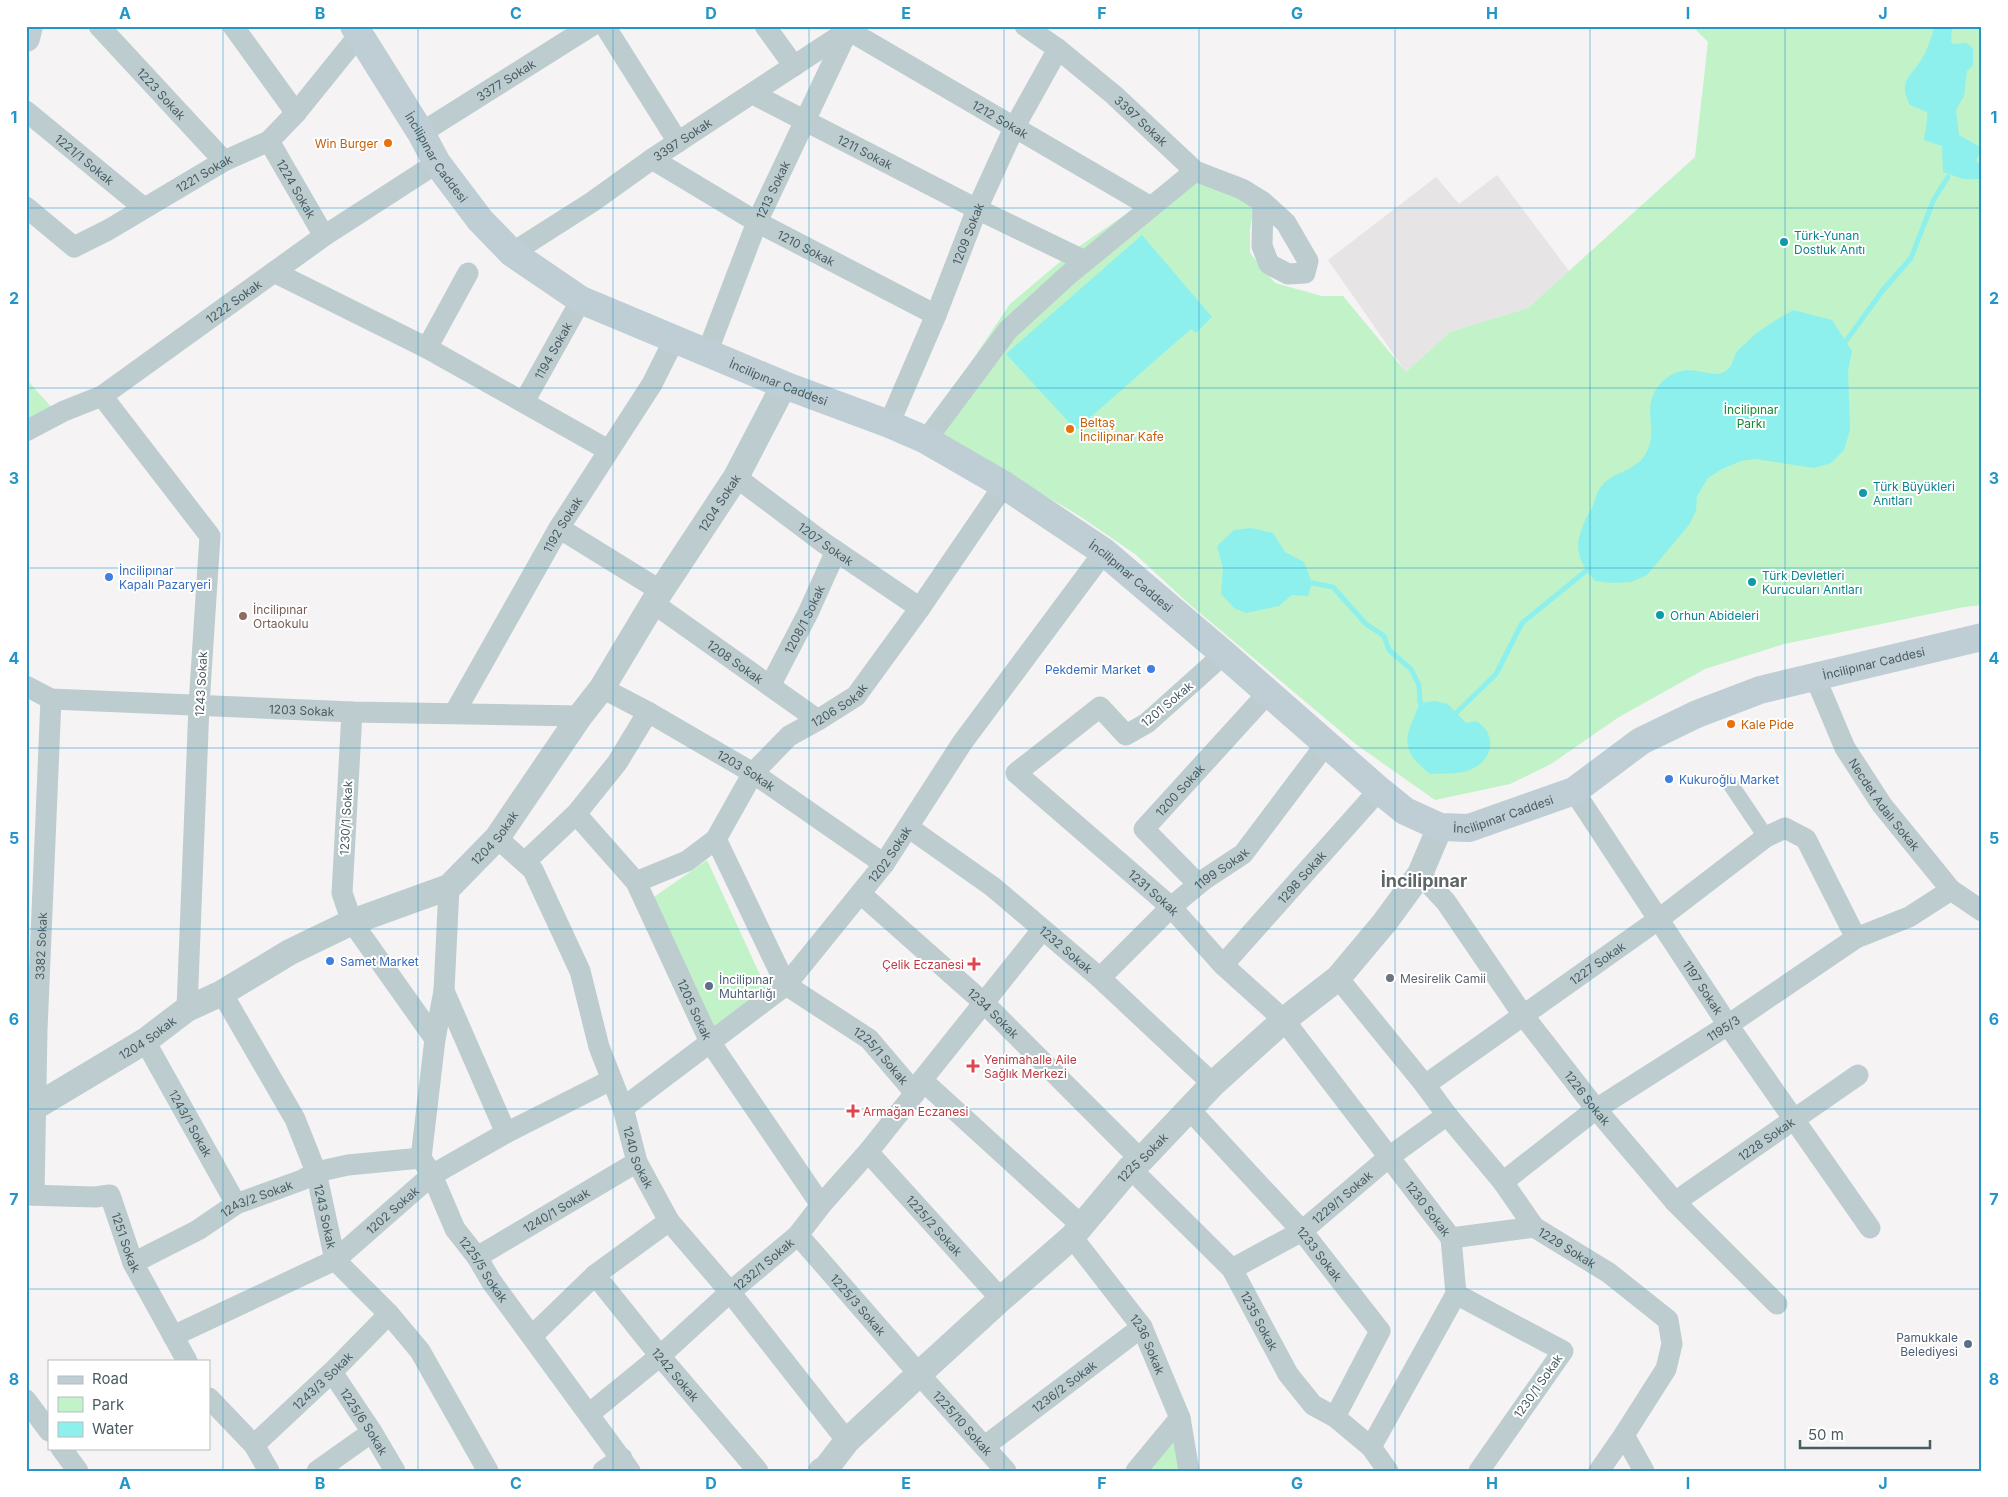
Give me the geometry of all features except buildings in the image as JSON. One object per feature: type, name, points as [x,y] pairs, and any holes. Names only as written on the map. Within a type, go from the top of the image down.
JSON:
[{"type":"main road","points":[[26,38],[30,26]]},
{"type":"main road","name":"İncilipınar Caddesi","points":[[356,31],[421,133],[437,163],[480,220],[512,253],[581,300],[784,385],[889,424],[926,440],[1004,485],[1104,552],[1405,811],[1440,827],[1469,828],[1574,791],[1641,742],[1697,714],[1760,690],[1980,640]]},
{"type":"street","name":"1223 Sokak","points":[[100,26],[224,161]]},
{"type":"street","points":[[233,26],[296,113]]},
{"type":"street","name":"3377 Sokak","points":[[421,133],[591,26]]},
{"type":"street","points":[[605,26],[678,142]]},
{"type":"street","points":[[765,26],[794,66]]},
{"type":"street","name":"3397 Sokak","points":[[1025,26],[1058,49],[1114,95],[1195,171],[1242,189],[1263,202]]},
{"type":"street","name":"3397 Sokak","points":[[512,253],[592,202],[652,159],[753,94],[850,28]]},
{"type":"street","name":"1213 Sokak","points":[[707,353],[757,222],[850,28]]},
{"type":"street","name":"1212 Sokak","points":[[850,28],[1014,128],[1151,207]]},
{"type":"street","name":"1221 Sokak","points":[[26,208],[74,247],[224,161],[269,141],[296,113],[356,31]]},
{"type":"street","name":"1209 Sokak","points":[[889,424],[936,315],[977,209],[1014,128],[1058,49]]},
{"type":"street","name":"1211 Sokak","points":[[753,94],[805,119],[977,209],[1085,261]]},
{"type":"street","name":"1221/1 Sokak","points":[[26,111],[144,208]]},
{"type":"street","name":"1224 Sokak","points":[[269,141],[324,236]]},
{"type":"street","name":"1210 Sokak","points":[[652,159],[757,222],[936,315]]},
{"type":"street","name":"1222 Sokak","points":[[26,432],[64,411],[102,396],[324,236],[437,163]]},
{"type":"street","points":[[926,440],[1008,330],[1085,261],[1195,171]]},
{"type":"street","points":[[274,272],[427,348],[608,450]]},
{"type":"street","points":[[427,348],[468,273]]},
{"type":"street","name":"1194 Sokak","points":[[524,402],[581,300]]},
{"type":"street","name":"1192 Sokak","points":[[455,712],[559,528],[652,384],[674,340]]},
{"type":"street","name":"1204 Sokak","points":[[35,1107],[145,1041],[187,1010],[222,993],[290,952],[352,922],[449,887],[497,838],[580,716],[602,688],[657,597],[736,477],[784,385]]},
{"type":"street","name":"1243 Sokak","points":[[102,396],[210,536],[199,705],[187,1010]]},
{"type":"street","name":"1207 Sokak","points":[[736,477],[836,551],[920,608]]},
{"type":"street","name":"1206 Sokak","points":[[636,882],[687,861],[716,839],[752,773],[788,736],[856,696],[920,608],[1004,485]]},
{"type":"street","name":"1208 Sokak","points":[[559,528],[657,597],[770,686],[818,720]]},
{"type":"street","name":"1208/1 Sokak","points":[[770,686],[808,613],[836,551]]},
{"type":"street","name":"1202 Sokak","points":[[623,1108],[786,985],[884,864],[962,743],[1104,552]]},
{"type":"street","name":"1201 Sokak","points":[[1016,773],[1100,707],[1126,735],[1148,723],[1224,654]]},
{"type":"street","name":"Necdet Adalı Sokak","points":[[1814,677],[1845,748],[1882,805],[1951,890],[1978,902]]},
{"type":"street","name":"1203 Sokak","points":[[26,686],[52,699],[352,712],[455,712],[580,716]]},
{"type":"street","name":"1203 Sokak","points":[[602,688],[648,712],[752,773],[884,864]]},
{"type":"street","name":"1200 Sokak","points":[[1198,884],[1144,829],[1267,694]]},
{"type":"street","name":"3382 Sokak","points":[[30,1195],[35,1107],[32,1030],[52,699]]},
{"type":"street","name":"1230/1 Sokak","points":[[352,712],[342,893],[352,922]]},
{"type":"street","points":[[526,862],[576,814],[617,763],[648,712]]},
{"type":"street","name":"1199 Sokak","points":[[1100,978],[1171,907],[1198,884],[1243,854],[1326,744]]},
{"type":"street","name":"1231 Sokak","points":[[1016,773],[1171,907],[1223,965],[1284,1020]]},
{"type":"street","points":[[1728,782],[1766,837]]},
{"type":"street","name":"1298 Sokak","points":[[1223,965],[1379,790]]},
{"type":"street","name":"1197 Sokak","points":[[1574,791],[1728,1026],[1870,1228]]},
{"type":"street","name":"1205 Sokak","points":[[576,814],[636,882],[710,1042],[820,1205]]},
{"type":"street","name":"1232 Sokak","points":[[908,826],[993,887],[1100,978],[1213,1084]]},
{"type":"street","name":"1225 Sokak","points":[[827,1469],[847,1441],[1000,1298],[1077,1232],[1135,1164],[1213,1084],[1284,1020],[1338,978],[1385,922],[1420,874],[1440,827]]},
{"type":"street","name":"1227 Sokak","points":[[1425,1085],[1659,918],[1766,837],[1785,828],[1806,839],[1856,938]]},
{"type":"street","name":"1240 Sokak","points":[[497,838],[534,870],[580,970],[600,1047],[623,1108],[637,1162],[669,1221],[730,1292],[847,1441]]},
{"type":"street","points":[[716,839],[786,985]]},
{"type":"street","name":"1226 Sokak","points":[[1420,874],[1446,902],[1523,1015],[1596,1110],[1674,1202],[1777,1304]]},
{"type":"street","points":[[426,1166],[436,1040],[444,991],[449,887]]},
{"type":"street","name":"1195/3","points":[[1503,1182],[1596,1110],[1728,1026],[1856,938],[1909,918],[1951,890]]},
{"type":"street","name":"1234 Sokak","points":[[861,894],[984,1003],[1135,1164]]},
{"type":"street","points":[[352,922],[436,1040]]},
{"type":"street","name":"1232/1 Sokak","points":[[589,1414],[660,1356],[730,1292],[798,1235],[820,1205],[868,1152],[1042,930]]},
{"type":"street","name":"1229 Sokak","points":[[1338,978],[1503,1182],[1534,1227],[1609,1273],[1668,1320],[1672,1344],[1666,1369],[1599,1471]]},
{"type":"street","name":"1225/1 Sokak","points":[[786,985],[869,1040],[1077,1232]]},
{"type":"street","points":[[444,991],[506,1133]]},
{"type":"street","name":"1243 Sokak","points":[[222,993],[295,1119],[316,1172],[335,1260],[389,1314],[420,1351],[488,1471]]},
{"type":"street","name":"1230 Sokak","points":[[1284,1020],[1451,1238],[1456,1294]]},
{"type":"street","name":"1243/1 Sokak","points":[[145,1041],[236,1204]]},
{"type":"street","name":"1228 Sokak","points":[[1674,1202],[1858,1075]]},
{"type":"street","name":"1202 Sokak","points":[[173,1336],[335,1260],[426,1166],[506,1133],[611,1080]]},
{"type":"street","name":"1233 Sokak","points":[[1189,1109],[1302,1231],[1380,1332],[1335,1417]]},
{"type":"street","name":"1229/1 Sokak","points":[[1232,1269],[1302,1231],[1389,1157],[1447,1115]]},
{"type":"street","name":"1225/2 Sokak","points":[[868,1152],[1000,1298]]},
{"type":"street","name":"1240/1 Sokak","points":[[477,1257],[637,1162]]},
{"type":"street","name":"1235 Sokak","points":[[1135,1164],[1232,1269],[1288,1374],[1312,1405],[1335,1417],[1372,1447],[1388,1471]]},
{"type":"street","name":"1243/2 Sokak","points":[[133,1263],[198,1230],[236,1204],[302,1180],[316,1172],[348,1165],[426,1166]]},
{"type":"street","name":"1225/5 Sokak","points":[[426,1166],[455,1229],[626,1464]]},
{"type":"street","name":"1251 Sokak","points":[[30,1195],[95,1198],[110,1195],[133,1263],[186,1360]]},
{"type":"street","points":[[532,1336],[595,1275],[669,1221]]},
{"type":"street","points":[[1451,1238],[1534,1227]]},
{"type":"street","name":"1236 Sokak","points":[[1077,1232],[1142,1327],[1180,1418],[1190,1471]]},
{"type":"street","name":"1225/3 Sokak","points":[[798,1235],[919,1374]]},
{"type":"street","name":"1242 Sokak","points":[[595,1275],[660,1356],[758,1471]]},
{"type":"street","points":[[1372,1447],[1456,1294]]},
{"type":"street","name":"1230/1 Sokak","points":[[1456,1294],[1563,1351],[1479,1471]]},
{"type":"street","name":"1243/3 Sokak","points":[[254,1445],[332,1372],[389,1314]]},
{"type":"street","name":"1236/2 Sokak","points":[[985,1446],[1142,1327]]},
{"type":"street","name":"1225/6 Sokak","points":[[332,1372],[372,1432],[395,1471]]},
{"type":"street","name":"1225/10 Sokak","points":[[919,1374],[1006,1471]]},
{"type":"street","points":[[210,1399],[254,1445],[269,1471]]},
{"type":"street","points":[[28,1407],[48,1430]]},
{"type":"street","points":[[1136,1471],[1180,1418]]},
{"type":"street","points":[[317,1471],[372,1432]]},
{"type":"street","points":[[1624,1435],[1644,1471]]},
{"type":"street","points":[[63,1450],[78,1471]]},
{"type":"street","points":[[603,1471],[626,1464]]},
{"type":"shaded area","points":[[1497,175],[1569,271],[1528,308],[1450,332],[1406,372],[1328,260],[1436,177],[1459,204]]},
{"type":"green space","name":"İncilipınar Parkı","points":[[1692,26],[1982,26],[1982,605],[1964,607],[1784,644],[1705,669],[1619,717],[1551,764],[1510,784],[1435,800],[1357,745],[1188,603],[1135,554],[1078,515],[927,427],[1010,304],[1074,250],[1201,162],[1254,206],[1250,229],[1250,253],[1275,283],[1322,296],[1343,296],[1406,372],[1450,332],[1528,308],[1695,157],[1708,42]]},
{"type":"green space","points":[[26,379],[54,410],[26,425]]},
{"type":"green space","points":[[707,860],[767,990],[711,1030],[654,897]]},
{"type":"green space","points":[[1180,1418],[1189,1471],[1136,1471]]},
{"type":"water","points":[[1934,26],[1952,26],[1951,41],[1953,44],[1966,43],[1973,48],[1973,65],[1967,71],[1964,96],[1956,110],[1959,135],[1982,148],[1976,160],[1982,168],[1982,179],[1963,179],[1943,172],[1942,146],[1924,140],[1927,112],[1910,105],[1906,95],[1906,83],[1924,55]]},
{"type":"water","points":[[1142,235],[1212,317],[1196,333],[1191,329],[1076,430],[1006,354]]},
{"type":"water","points":[[1793,310],[1832,320],[1852,351],[1848,371],[1850,430],[1844,450],[1831,463],[1814,468],[1755,459],[1741,461],[1722,469],[1708,478],[1697,496],[1696,511],[1689,525],[1647,575],[1631,582],[1595,581],[1579,554],[1578,547],[1581,532],[1598,491],[1604,483],[1634,466],[1648,449],[1651,440],[1650,406],[1656,390],[1672,374],[1681,371],[1689,370],[1712,374],[1724,372],[1731,366],[1740,348],[1770,324]]},
{"type":"water","points":[[1251,528],[1273,533],[1285,552],[1304,562],[1312,583],[1308,596],[1292,595],[1279,606],[1246,613],[1234,608],[1221,594],[1223,569],[1217,546],[1234,530]]},
{"type":"water","points":[[1435,701],[1448,704],[1466,723],[1476,721],[1483,726],[1490,739],[1490,746],[1485,759],[1479,765],[1462,772],[1430,774],[1413,757],[1407,741],[1411,725],[1420,703]]},
{"type":"waterway","points":[[1846,341],[1883,290],[1911,258],[1934,199],[1948,177]]},
{"type":"waterway","points":[[1456,713],[1496,674],[1522,623],[1586,571]]},
{"type":"waterway","points":[[1312,583],[1333,587],[1366,624],[1384,636],[1389,650],[1411,669],[1419,685],[1420,703]]},
{"type":"place","name":"Win Burger","points":[[388,143]]},
{"type":"place","name":"Türk-Yunan Dostluk Anıtı","points":[[1784,242]]},
{"type":"place","name":"Beltaş İncilipınar Kafe","points":[[1070,429]]},
{"type":"place","name":"Türk Büyükleri Anıtları","points":[[1863,493]]},
{"type":"place","name":"İncilipınar Kapalı Pazaryeri","points":[[109,577]]},
{"type":"place","name":"Türk Devletleri Kurucuları Anıtları","points":[[1752,582]]},
{"type":"place","name":"Orhun Abideleri","points":[[1660,615]]},
{"type":"place","name":"İncilipınar Ortaokulu","points":[[243,616]]},
{"type":"place","name":"Pekdemir Market","points":[[1151,669]]},
{"type":"place","name":"Kale Pide","points":[[1731,724]]},
{"type":"place","name":"Kukuroğlu Market","points":[[1669,779]]},
{"type":"place","name":"Samet Market","points":[[330,961]]},
{"type":"place","name":"Çelik Eczanesi","points":[[974,964]]},
{"type":"place","name":"Mesirelik Camii","points":[[1390,978]]},
{"type":"place","name":"İncilipınar Muhtarlığı","points":[[709,986]]},
{"type":"place","name":"Yenimahalle Aile Sağlık Merkezi","points":[[973,1066]]},
{"type":"place","name":"Armağan Eczanesi","points":[[853,1111]]},
{"type":"place","name":"Pamukkale Belediyesi","points":[[1968,1344]]},
{"type":"district","name":"İncilipınar","points":[[1424,880]]}]
